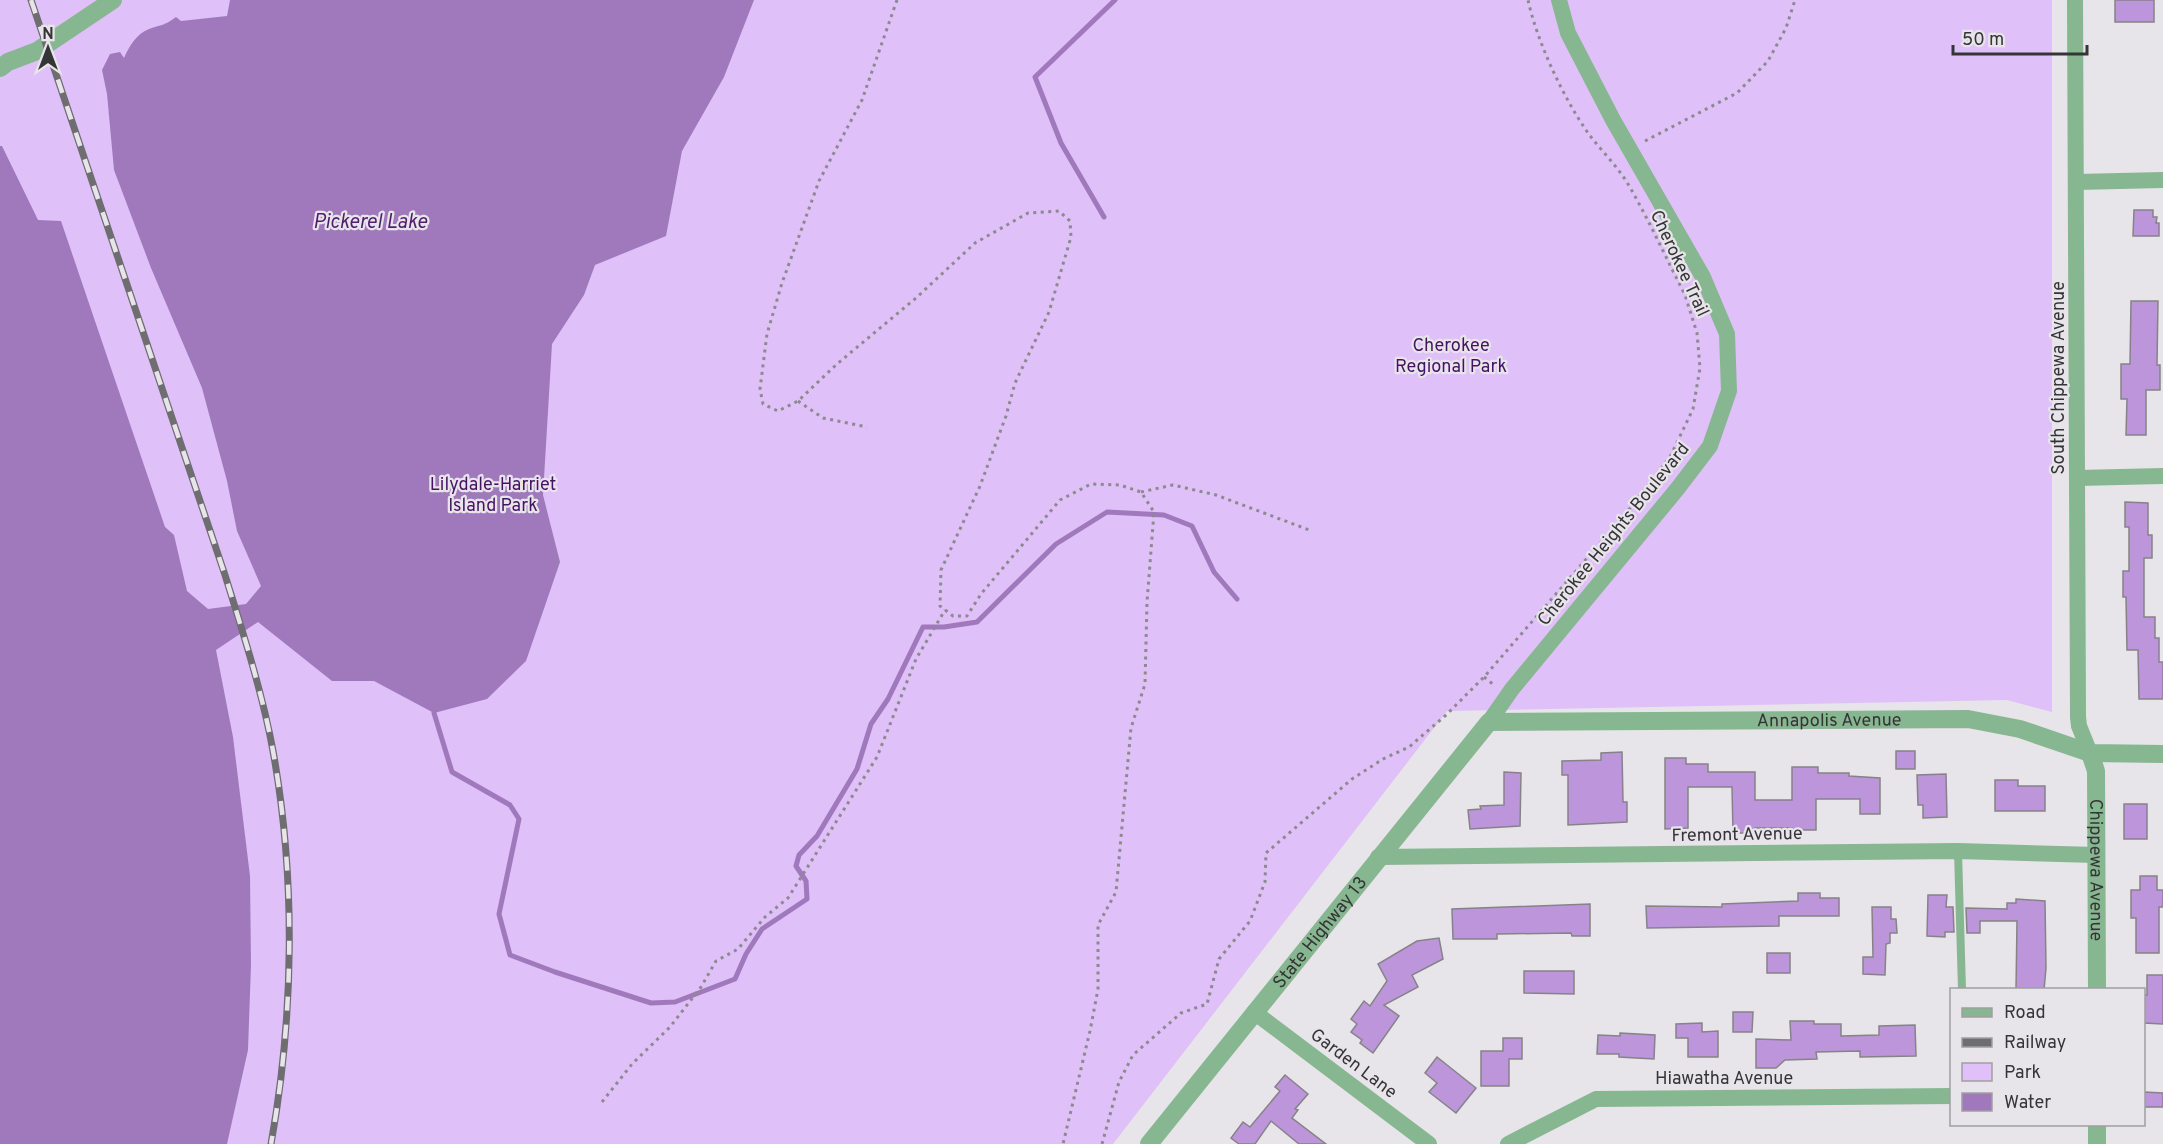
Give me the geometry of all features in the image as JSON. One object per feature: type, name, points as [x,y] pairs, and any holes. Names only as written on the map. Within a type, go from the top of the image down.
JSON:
[{"type":"street","points":[[0,68],[8,62],[37,51],[113,0]]},
{"type":"street","name":"Cherokee Heights Boulevard","points":[[1489,722],[1512,689],[1710,446],[1729,391],[1727,334],[1703,277],[1613,120],[1568,33],[1558,0]]},
{"type":"street","name":"South Chippewa Avenue","points":[[2076,0],[2079,726],[2090,753]]},
{"type":"street","points":[[2077,182],[2163,180]]},
{"type":"street","points":[[2078,478],[2163,476]]},
{"type":"street","name":"Annapolis Avenue","points":[[1489,722],[1968,719],[2020,729],[2090,753],[2163,754]]},
{"type":"street","name":"State Highway 13","points":[[1149,1144],[1489,722]]},
{"type":"street","name":"Chippewa Avenue","points":[[2090,753],[2096,771],[2097,988]]},
{"type":"street","name":"Fremont Avenue","points":[[1378,857],[1958,851],[2096,855]]},
{"type":"street","name":"Garden Lane","points":[[1254,1012],[1430,1144]]},
{"type":"street","name":"Hiawatha Avenue","points":[[1508,1144],[1596,1099],[1950,1096]]},
{"type":"street","points":[[2097,1126],[2097,1144]]},
{"type":"lane","points":[[1958,851],[1962,988]]},
{"type":"path","points":[[897,0],[862,100],[819,181],[782,283],[767,334],[760,389],[763,404],[778,411],[798,402],[837,364],[916,298],[975,243],[1028,213],[1059,211],[1070,221],[1071,237],[1048,312],[1014,383],[1006,416],[980,486],[941,570],[940,606],[953,616],[967,616],[981,594],[1060,500],[1091,484],[1120,484],[1141,492],[1173,485],[1250,506],[1312,531]]},
{"type":"path","name":"Cherokee Trail","points":[[1102,1144],[1116,1092],[1133,1055],[1181,1013],[1207,1004],[1219,959],[1250,921],[1265,882],[1266,853],[1352,779],[1383,759],[1409,747],[1462,700],[1626,512],[1670,458],[1692,409],[1700,368],[1697,333],[1685,295],[1628,184],[1577,115],[1547,56],[1528,0]]},
{"type":"path","points":[[1645,141],[1737,93],[1768,62],[1786,28],[1795,0]]},
{"type":"path","points":[[798,402],[824,418],[867,427]]},
{"type":"path","points":[[1063,1144],[1098,989],[1098,925],[1116,892],[1131,728],[1145,684],[1147,602],[1154,512],[1141,492]]},
{"type":"path","points":[[602,1102],[632,1064],[670,1027],[701,987],[716,961],[738,949],[765,917],[788,898],[877,757],[916,659],[945,610]]},
{"type":"path","points":[[1484,677],[1494,685]]},
{"type":"green space","name":"Lilydale-Harriet Island Park","points":[[0,0],[2052,0],[2052,712],[2007,700],[1447,711],[1113,1144],[0,1144]]},
{"type":"water","name":"Pickerel Lake","points":[[230,0],[754,0],[724,77],[682,151],[666,236],[595,265],[584,295],[552,344],[543,495],[560,562],[526,661],[487,699],[434,713],[374,681],[332,681],[258,622],[216,650],[233,737],[250,876],[251,965],[248,1050],[227,1144],[0,1144],[0,146],[38,220],[61,221],[165,527],[174,535],[187,591],[208,609],[246,604],[261,586],[237,531],[227,481],[202,388],[151,268],[114,170],[107,94],[102,70],[110,54],[120,52],[124,58],[134,41],[144,31],[165,24],[176,17],[181,21],[227,16]]},
{"type":"building","points":[[2115,0],[2154,0],[2154,22],[2115,22]]},
{"type":"building","points":[[2134,210],[2153,210],[2153,217],[2157,217],[2156,223],[2159,223],[2159,236],[2133,236]]},
{"type":"building","points":[[2131,301],[2158,301],[2157,365],[2160,365],[2160,390],[2146,390],[2146,435],[2126,435],[2127,399],[2121,399],[2121,364],[2130,364]]},
{"type":"building","points":[[2125,502],[2148,503],[2148,535],[2152,535],[2152,558],[2144,558],[2144,617],[2155,617],[2155,638],[2159,638],[2159,662],[2163,662],[2163,699],[2139,699],[2138,650],[2127,650],[2123,571],[2129,571],[2129,527],[2125,527]]},
{"type":"building","points":[[1896,751],[1915,751],[1915,769],[1896,769]]},
{"type":"building","points":[[1622,752],[1623,802],[1627,802],[1627,822],[1568,825],[1568,775],[1562,775],[1562,761],[1601,760],[1601,753]]},
{"type":"building","points":[[1665,758],[1686,758],[1686,764],[1708,764],[1708,772],[1755,772],[1755,800],[1792,800],[1792,767],[1818,767],[1818,773],[1849,773],[1849,776],[1880,778],[1880,814],[1860,814],[1860,799],[1816,799],[1816,830],[1755,828],[1755,833],[1733,833],[1732,787],[1688,787],[1688,828],[1665,829]]},
{"type":"building","points":[[1504,772],[1521,773],[1520,826],[1470,829],[1468,810],[1481,809],[1480,806],[1504,805]]},
{"type":"building","points":[[1946,774],[1947,817],[1923,818],[1923,805],[1918,805],[1917,775]]},
{"type":"building","points":[[1995,780],[2018,780],[2018,786],[2045,786],[2045,811],[1995,811]]},
{"type":"building","points":[[2124,804],[2147,804],[2147,839],[2124,839]]},
{"type":"building","points":[[2140,876],[2157,876],[2157,890],[2163,890],[2163,907],[2159,907],[2159,953],[2136,953],[2136,918],[2131,918],[2131,890],[2140,890]]},
{"type":"building","points":[[1798,893],[1820,893],[1820,898],[1839,898],[1839,916],[1779,916],[1779,926],[1647,928],[1646,906],[1722,907],[1722,904],[1798,901]]},
{"type":"building","points":[[1928,895],[1947,895],[1946,907],[1953,907],[1954,932],[1945,932],[1945,937],[1927,936]]},
{"type":"building","points":[[2016,899],[2045,901],[2044,988],[2016,988],[2017,921],[1980,921],[1980,933],[1967,933],[1966,908],[2007,909],[2007,903],[2016,903]]},
{"type":"building","points":[[1590,904],[1590,936],[1572,936],[1571,933],[1497,934],[1497,939],[1453,939],[1452,909]]},
{"type":"building","points":[[1872,907],[1891,907],[1891,919],[1896,919],[1897,933],[1890,933],[1890,943],[1886,944],[1885,975],[1863,974],[1863,957],[1873,957]]},
{"type":"building","points":[[1439,938],[1443,959],[1412,975],[1418,987],[1384,1005],[1399,1016],[1373,1053],[1360,1043],[1362,1040],[1351,1032],[1357,1024],[1351,1019],[1364,1001],[1370,1006],[1387,981],[1378,964],[1417,941]]},
{"type":"building","points":[[1767,953],[1790,953],[1790,973],[1767,973]]},
{"type":"building","points":[[1524,971],[1574,971],[1574,994],[1524,993]]},
{"type":"building","points":[[2147,975],[2163,975],[2163,1024],[2145,1023],[2145,995],[2147,995]]},
{"type":"building","points":[[1733,1012],[1753,1012],[1752,1032],[1733,1032]]},
{"type":"building","points":[[1790,1021],[1841,1024],[1841,1036],[1879,1035],[1879,1026],[1915,1025],[1916,1056],[1860,1057],[1860,1051],[1816,1052],[1817,1059],[1785,1060],[1776,1068],[1756,1068],[1756,1039],[1791,1040]]},
{"type":"building","points":[[1702,1023],[1702,1032],[1718,1031],[1718,1057],[1688,1057],[1688,1038],[1676,1038],[1676,1024]]},
{"type":"building","points":[[1620,1033],[1655,1035],[1654,1059],[1619,1057],[1619,1054],[1597,1054],[1598,1035],[1620,1036]]},
{"type":"building","points":[[1503,1038],[1522,1038],[1522,1059],[1509,1059],[1509,1086],[1481,1086],[1481,1051],[1503,1051]]},
{"type":"building","points":[[1437,1057],[1476,1088],[1456,1113],[1429,1092],[1437,1083],[1425,1073]]},
{"type":"building","points":[[1285,1075],[1308,1094],[1295,1109],[1298,1110],[1292,1118],[1326,1144],[1299,1144],[1271,1121],[1255,1144],[1239,1144],[1231,1138],[1243,1122],[1250,1127],[1280,1091],[1275,1087]]},
{"type":"building","points":[[2145,1092],[2163,1093],[2163,1107],[2145,1107]]},
{"type":"waterway","points":[[1104,217],[1061,143],[1035,77],[1115,0]]},
{"type":"waterway","points":[[434,713],[452,772],[510,805],[519,819],[499,914],[510,955],[651,1003],[675,1002],[735,979],[746,954],[762,929],[807,899],[806,881],[796,866],[799,855],[817,836],[857,769],[871,724],[888,699],[923,627],[944,627],[977,622],[1056,544],[1107,512],[1164,515],[1192,526],[1214,572],[1237,599]]},
{"type":"railway","points":[[31,0],[225,575],[252,662],[269,729],[286,848],[289,897],[288,997],[279,1096],[271,1144]]},
{"type":"park label","name":"Cherokee Regional Park","points":[[1451,355]]}]
